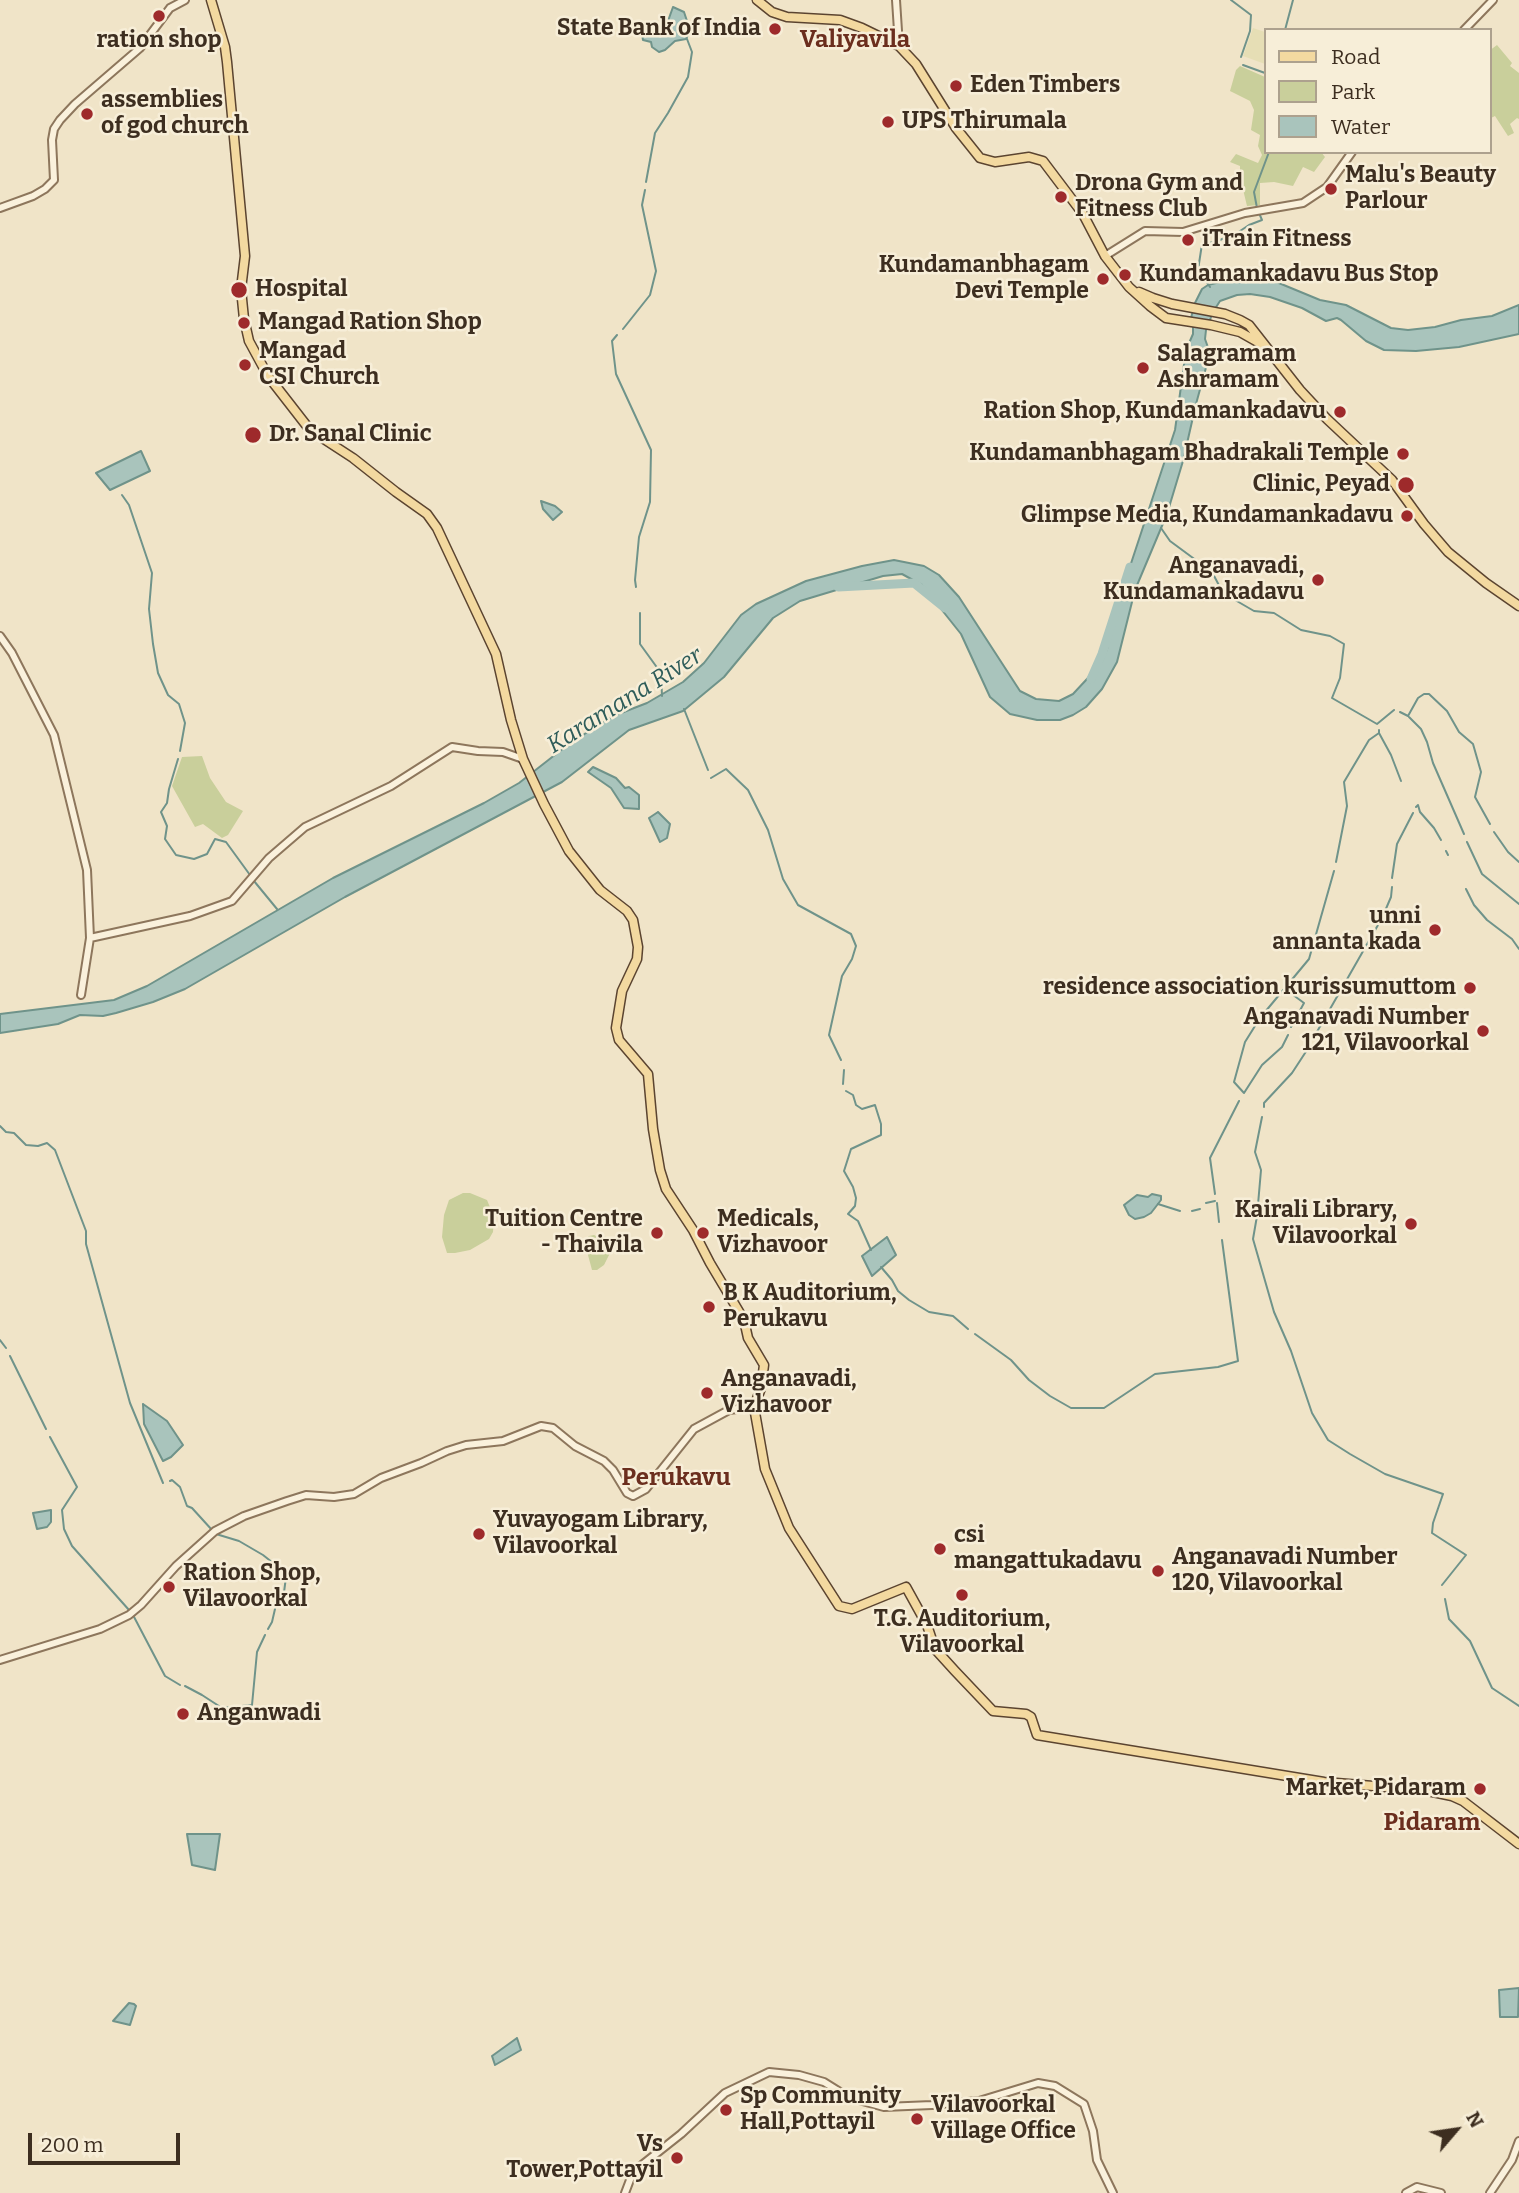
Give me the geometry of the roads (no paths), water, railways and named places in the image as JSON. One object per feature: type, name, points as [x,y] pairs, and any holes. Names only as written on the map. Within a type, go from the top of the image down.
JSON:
[{"type":"main road","points":[[211,0],[227,62],[245,256],[241,289],[249,341],[268,376],[310,430],[427,513],[437,528],[496,654],[523,759],[544,804],[576,861],[600,890],[627,911],[633,920],[638,947],[637,958],[622,991],[616,1028],[619,1040],[648,1074],[660,1170],[666,1189],[693,1230],[744,1320],[748,1338],[764,1365],[761,1388],[754,1407],[765,1469],[789,1528],[839,1606],[852,1609],[906,1587],[927,1625],[935,1648],[955,1671],[993,1711],[1026,1714],[1031,1717],[1037,1735],[1311,1780],[1423,1790],[1452,1796],[1463,1801],[1519,1844]]},
{"type":"main road","points":[[757,0],[772,12],[787,18],[839,20],[899,46],[916,64],[975,154],[987,161],[1029,157],[1043,162],[1083,214],[1105,256],[1129,287],[1166,318],[1241,332],[1263,345]]},
{"type":"main road","points":[[1129,287],[1153,299],[1225,314],[1240,320],[1256,334],[1327,419],[1392,480],[1448,552],[1519,606]]},
{"type":"street","points":[[0,208],[33,196],[54,180],[52,139],[60,120],[141,48],[170,8],[185,0]]},
{"type":"street","points":[[896,0],[899,46]]},
{"type":"street","points":[[1467,28],[1493,0]]},
{"type":"street","points":[[1105,256],[1145,231],[1183,232],[1258,210],[1306,201],[1327,187],[1351,154]]},
{"type":"street","points":[[2,638],[54,735],[88,870],[90,938],[81,995]]},
{"type":"street","points":[[90,938],[190,916],[232,901],[269,858],[305,827],[391,786],[452,747],[488,752],[503,751],[523,759]]},
{"type":"street","points":[[0,1660],[100,1629],[129,1615],[176,1566],[215,1531],[287,1501],[306,1495],[334,1497],[354,1494],[381,1478],[447,1451],[466,1445],[503,1441],[541,1426],[553,1428],[575,1446],[604,1461],[627,1493],[634,1496],[646,1489],[694,1430],[729,1410],[754,1407]]},
{"type":"street","points":[[625,2193],[633,2172],[681,2134],[725,2092],[769,2072],[799,2075],[824,2082],[848,2097],[884,2107],[983,2101],[1038,2083],[1055,2087],[1084,2104],[1093,2131],[1097,2160],[1113,2193]]},
{"type":"street","points":[[1490,2193],[1512,2160],[1519,2141]]},
{"type":"street","points":[[1406,2193],[1417,2188],[1441,2193]]},
{"type":"water","points":[[673,7],[684,12],[690,30],[686,39],[675,41],[659,52],[652,47],[651,42],[643,40],[642,34],[649,29],[653,34],[663,35]]},
{"type":"water","points":[[1240,277],[1274,281],[1320,300],[1346,305],[1391,328],[1408,330],[1492,316],[1519,305],[1519,334],[1459,347],[1416,351],[1384,350],[1366,341],[1337,318],[1326,321],[1302,308],[1270,297],[1237,295],[1220,301],[1206,330],[1205,339],[1210,353],[1183,461],[1167,514],[1135,590],[1117,662],[1102,689],[1086,707],[1073,715],[1060,720],[1037,720],[1010,714],[990,697],[961,634],[922,585],[902,574],[883,576],[800,601],[773,618],[724,677],[683,711],[629,730],[562,782],[345,897],[185,989],[116,1013],[103,1016],[80,1015],[58,1024],[0,1033],[0,1014],[114,1000],[147,986],[333,878],[484,803],[519,783],[598,725],[647,703],[683,682],[704,663],[741,615],[756,604],[806,581],[894,560],[924,566],[939,575],[959,597],[1020,691],[1036,699],[1059,701],[1073,694],[1100,665],[1107,649],[1114,615],[1175,430],[1186,350],[1193,334],[1191,318],[1195,303],[1202,289],[1208,285]]},
{"type":"water","points":[[141,451],[150,471],[110,490],[96,473]]},
{"type":"water","points":[[541,501],[562,512],[553,520],[543,509]]},
{"type":"water","points":[[593,767],[616,778],[625,788],[629,787],[639,795],[639,809],[624,808],[611,788],[588,772]]},
{"type":"water","points":[[658,812],[670,824],[667,838],[660,842],[649,818]]},
{"type":"water","points":[[1152,1194],[1161,1196],[1161,1200],[1151,1213],[1135,1219],[1129,1215],[1124,1205],[1137,1195],[1148,1197]]},
{"type":"water","points":[[887,1237],[896,1255],[872,1276],[862,1256]]},
{"type":"water","points":[[143,1404],[167,1421],[183,1445],[163,1461],[144,1424]]},
{"type":"water","points":[[51,1510],[51,1522],[47,1527],[37,1529],[33,1513]]},
{"type":"water","points":[[187,1834],[220,1834],[215,1870],[192,1865]]},
{"type":"water","points":[[1519,1988],[1518,2017],[1500,2017],[1499,1990]]},
{"type":"water","points":[[129,2003],[136,2006],[130,2025],[113,2021]]},
{"type":"water","points":[[517,2038],[521,2050],[495,2065],[492,2056]]},
{"type":"waterway","points":[[1231,0],[1251,15],[1250,31],[1241,57]]},
{"type":"waterway","points":[[1286,28],[1293,0]]},
{"type":"waterway","points":[[646,182],[655,133],[688,77],[692,52],[687,39]]},
{"type":"waterway","points":[[1243,65],[1264,73]]},
{"type":"waterway","points":[[1257,208],[1254,192],[1268,154]]},
{"type":"waterway","points":[[623,329],[650,295],[656,271],[642,205],[645,190]]},
{"type":"waterway","points":[[1210,287],[1198,270],[1202,244],[1215,242],[1262,220],[1259,213]]},
{"type":"waterway","points":[[617,335],[612,341],[616,374],[651,450],[650,502],[639,537],[636,587]]},
{"type":"waterway","points":[[122,495],[129,505],[152,573],[149,609],[153,644],[158,673],[168,695],[179,704],[185,723],[180,751]]},
{"type":"waterway","points":[[1161,528],[1170,541],[1212,572],[1223,593],[1254,611],[1274,613],[1301,630],[1330,636],[1344,644],[1340,678],[1332,698],[1377,724],[1394,710]]},
{"type":"waterway","name":"Karamana River","points":[[1091,679],[1102,654],[1130,567]]},
{"type":"waterway","name":"Karamana River","points":[[838,587],[914,583],[945,608]]},
{"type":"waterway","points":[[640,613],[640,644],[661,673],[662,696]]},
{"type":"waterway","points":[[1400,712],[1408,716],[1418,698],[1424,694],[1429,694],[1447,711],[1459,732],[1473,744],[1481,772],[1475,797],[1490,824]]},
{"type":"waterway","points":[[684,709],[708,770]]},
{"type":"waterway","points":[[1409,717],[1421,729],[1464,834]]},
{"type":"waterway","points":[[1379,730],[1401,781]]},
{"type":"waterway","points":[[1336,862],[1347,806],[1344,782],[1369,740],[1379,733]]},
{"type":"waterway","points":[[178,759],[167,803],[161,812],[167,826],[165,839],[176,855],[194,859],[207,854],[215,839],[226,842],[250,875]]},
{"type":"waterway","points":[[711,778],[726,769],[748,790],[768,830],[783,879],[798,905],[851,934],[856,946],[842,976],[829,1035],[841,1060]]},
{"type":"waterway","points":[[1416,807],[1418,805],[1420,812],[1441,840]]},
{"type":"waterway","points":[[1392,878],[1397,844],[1413,813]]},
{"type":"waterway","points":[[1494,832],[1519,862]]},
{"type":"waterway","points":[[1467,842],[1482,874],[1519,904]]},
{"type":"waterway","points":[[1446,851],[1448,855]]},
{"type":"waterway","points":[[1288,1035],[1282,1047],[1262,1065],[1244,1093],[1234,1082],[1245,1042],[1260,1018],[1309,959],[1334,871]]},
{"type":"waterway","points":[[254,881],[277,909]]},
{"type":"waterway","points":[[1314,1037],[1382,918],[1391,897],[1392,887]]},
{"type":"waterway","points":[[1466,889],[1474,905],[1487,920],[1512,939],[1519,949]]},
{"type":"waterway","points":[[1285,989],[1304,1003],[1291,1027]]},
{"type":"waterway","points":[[1264,1107],[1264,1103],[1292,1073],[1309,1047]]},
{"type":"waterway","points":[[843,1084],[844,1070]]},
{"type":"waterway","points":[[846,1091],[853,1095],[856,1105],[862,1109],[875,1105],[881,1124],[881,1135],[851,1149],[844,1171],[856,1198],[855,1206],[848,1214],[858,1221],[871,1250]]},
{"type":"waterway","points":[[1215,1194],[1210,1158],[1239,1101]]},
{"type":"waterway","points":[[1262,1117],[1255,1152],[1261,1170],[1253,1239],[1274,1312],[1291,1351],[1312,1413],[1328,1440],[1350,1454],[1385,1474],[1443,1494],[1432,1533],[1466,1555],[1442,1585]]},
{"type":"waterway","points":[[0,1126],[6,1132],[14,1133],[26,1145],[38,1146],[47,1143],[55,1150],[86,1231],[86,1244],[130,1403],[163,1483]]},
{"type":"waterway","points":[[1206,1203],[1215,1201]]},
{"type":"waterway","points":[[1217,1203],[1219,1222]]},
{"type":"waterway","points":[[1158,1204],[1180,1211]]},
{"type":"waterway","points":[[1192,1211],[1200,1209]]},
{"type":"waterway","points":[[975,1334],[1011,1360],[1029,1380],[1071,1408],[1104,1408],[1155,1374],[1218,1367],[1238,1361],[1222,1240]]},
{"type":"waterway","points":[[881,1267],[898,1291],[909,1300],[929,1312],[953,1316],[968,1329]]},
{"type":"waterway","points":[[0,1340],[6,1348]]},
{"type":"waterway","points":[[10,1356],[46,1429]]},
{"type":"waterway","points":[[50,1437],[77,1487],[62,1510],[64,1529],[72,1546],[129,1610]]},
{"type":"waterway","points":[[170,1481],[180,1487],[187,1506],[212,1530]]},
{"type":"waterway","points":[[216,1534],[239,1541],[282,1570],[286,1577],[283,1600]]},
{"type":"waterway","points":[[1445,1599],[1449,1619],[1470,1641],[1492,1688],[1519,1706]]},
{"type":"waterway","points":[[268,1629],[275,1609]]},
{"type":"waterway","points":[[133,1615],[165,1676],[180,1685]]},
{"type":"waterway","points":[[185,1686],[222,1708],[252,1705],[257,1652],[265,1635]]},
{"type":"place","name":"ration shop","points":[[159,16]]},
{"type":"place","name":"State Bank of India","points":[[775,29]]},
{"type":"place","name":"Eden Timbers","points":[[956,86]]},
{"type":"place","name":"assemblies of god church","points":[[87,114]]},
{"type":"place","name":"UPS Thirumala","points":[[888,122]]},
{"type":"place","name":"Malu's Beauty Parlour","points":[[1331,189]]},
{"type":"place","name":"Drona Gym and Fitness Club","points":[[1061,197]]},
{"type":"place","name":"iTrain Fitness","points":[[1188,240]]},
{"type":"place","name":"Kundamankadavu Bus Stop","points":[[1125,275]]},
{"type":"place","name":"Kundamanbhagam Devi Temple","points":[[1103,279]]},
{"type":"place","name":"Hospital","points":[[239,290]]},
{"type":"place","name":"Mangad Ration Shop","points":[[244,323]]},
{"type":"place","name":"Mangad CSI Church","points":[[245,365]]},
{"type":"place","name":"Salagramam Ashramam","points":[[1143,368]]},
{"type":"place","name":"Ration Shop, Kundamankadavu","points":[[1340,412]]},
{"type":"place","name":"Dr. Sanal Clinic","points":[[253,435]]},
{"type":"place","name":"Kundamanbhagam Bhadrakali Temple","points":[[1403,454]]},
{"type":"place","name":"Clinic, Peyad","points":[[1406,485]]},
{"type":"place","name":"Glimpse Media, Kundamankadavu","points":[[1407,516]]},
{"type":"place","name":"Anganavadi, Kundamankadavu","points":[[1318,580]]},
{"type":"place","name":"unni annanta kada","points":[[1435,930]]},
{"type":"place","name":"residence association kurissumuttom","points":[[1470,988]]},
{"type":"place","name":"Anganavadi Number 121, Vilavoorkal","points":[[1483,1031]]},
{"type":"place","name":"Kairali Library, Vilavoorkal","points":[[1411,1224]]},
{"type":"place","name":"Tuition Centre - Thaivila","points":[[657,1233]]},
{"type":"place","name":"Medicals, Vizhavoor","points":[[703,1233]]},
{"type":"place","name":"B K Auditorium, Perukavu","points":[[709,1307]]},
{"type":"place","name":"Anganavadi, Vizhavoor","points":[[707,1393]]},
{"type":"place","name":"Yuvayogam Library, Vilavoorkal","points":[[479,1534]]},
{"type":"place","name":"csi mangattukadavu","points":[[940,1549]]},
{"type":"place","name":"Anganavadi Number 120, Vilavoorkal","points":[[1158,1571]]},
{"type":"place","name":"Ration Shop, Vilavoorkal","points":[[169,1587]]},
{"type":"place","name":"T.G. Auditorium, Vilavoorkal","points":[[962,1595]]},
{"type":"place","name":"Anganwadi","points":[[183,1714]]},
{"type":"place","name":"Market, Pidaram","points":[[1480,1789]]},
{"type":"place","name":"Sp Community Hall,Pottayil","points":[[726,2110]]},
{"type":"place","name":"Vilavoorkal Village Office","points":[[917,2119]]},
{"type":"place","name":"Vs Tower,Pottayil","points":[[677,2158]]},
{"type":"district","name":"Valiyavila","points":[[855,40]]},
{"type":"district","name":"Perukavu","points":[[676,1478]]},
{"type":"district","name":"Pidaram","points":[[1432,1823]]}]
